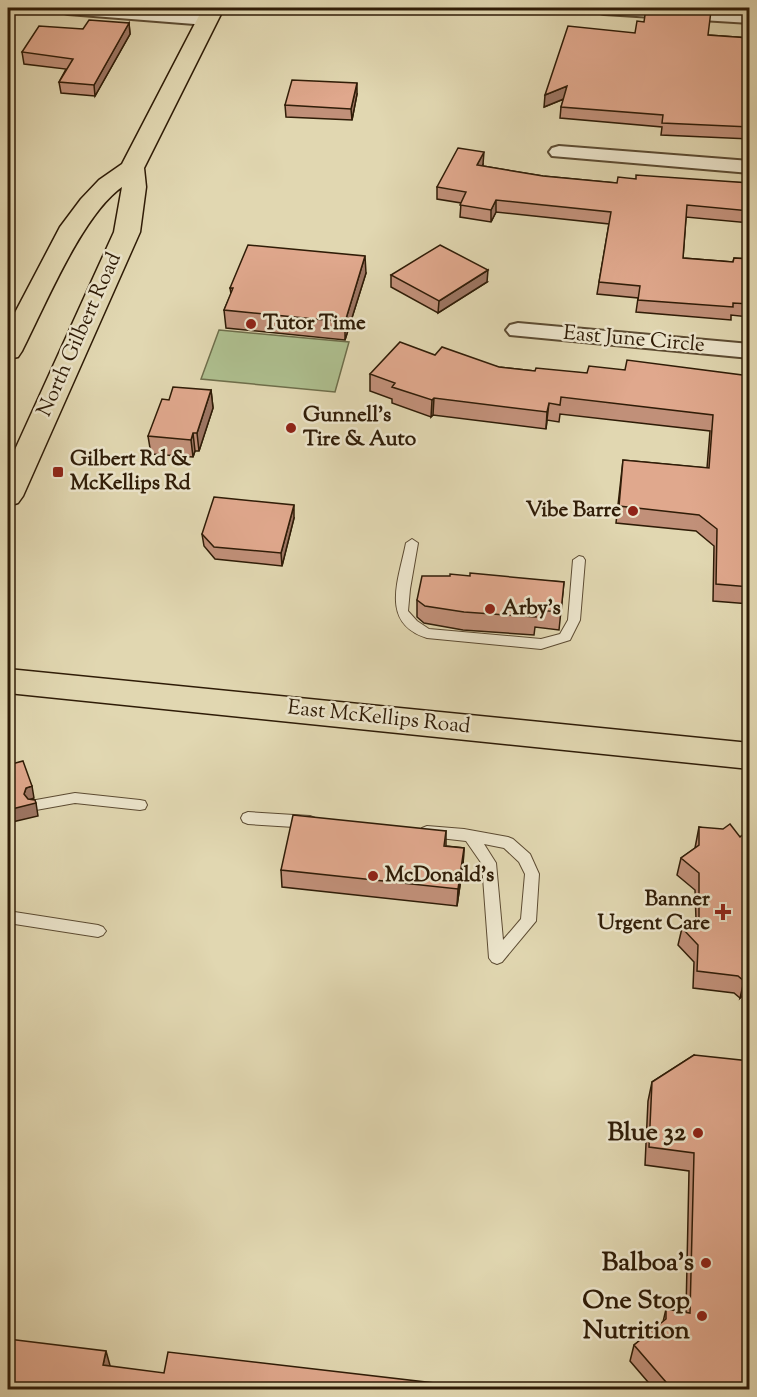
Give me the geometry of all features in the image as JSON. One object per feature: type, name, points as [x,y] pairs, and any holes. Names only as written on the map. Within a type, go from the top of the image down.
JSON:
[{"type":"main road","name":"North Gilbert Road","points":[[8,351],[73,227],[108,185],[132,168],[210,13]]},
{"type":"main road","name":"North Gilbert Road","points":[[8,496],[127,232],[134,187],[132,168]]},
{"type":"main road","name":"East McKellips Road","points":[[8,681],[750,756]]},
{"type":"street","points":[[68,8],[210,13]]},
{"type":"street","points":[[604,8],[750,17]]},
{"type":"street","points":[[559,152],[750,167]]},
{"type":"street","name":"East June Circle","points":[[518,330],[750,351]]},
{"type":"lane","points":[[412,543],[401,609],[415,627],[427,633],[541,644],[565,637],[574,620],[579,560]]},
{"type":"lane","points":[[36,805],[75,798],[140,805]]},
{"type":"lane","points":[[248,818],[328,824]]},
{"type":"lane","points":[[407,830],[470,836],[508,843],[525,858],[532,874],[528,921],[497,958],[489,863],[470,836]]},
{"type":"lane","points":[[8,917],[98,931]]},
{"type":"green space","points":[[219,330],[349,342],[335,392],[201,379]]},
{"type":"building","points":[[646,8],[711,11],[708,35],[750,38],[750,127],[662,123],[663,115],[561,107],[567,86],[545,95],[568,26],[635,33],[637,21],[644,22]]},
{"type":"building","points":[[89,20],[129,23],[94,85],[59,82],[73,59],[22,52],[39,26],[83,29]]},
{"type":"building","points":[[292,80],[357,83],[351,109],[285,105]]},
{"type":"building","points":[[458,148],[484,152],[477,165],[543,176],[617,183],[618,177],[636,179],[636,175],[750,183],[750,211],[687,205],[683,258],[733,262],[734,258],[750,259],[750,304],[733,303],[733,307],[638,300],[640,286],[599,282],[611,212],[496,200],[491,210],[460,205],[466,192],[437,187]]},
{"type":"building","points":[[248,245],[365,256],[345,322],[224,310],[233,288],[230,288]]},
{"type":"building","points":[[440,245],[488,270],[439,301],[391,275]]},
{"type":"building","points":[[400,342],[435,355],[442,347],[499,367],[535,371],[536,368],[587,373],[589,366],[625,370],[627,360],[750,376],[750,587],[716,584],[717,529],[699,515],[619,506],[623,460],[709,468],[713,415],[561,397],[560,405],[549,403],[547,412],[434,398],[432,400],[392,387],[395,383],[370,374]]},
{"type":"building","points":[[173,387],[211,390],[197,433],[193,433],[191,440],[148,436],[162,399],[169,400]]},
{"type":"building","points":[[214,497],[294,505],[281,553],[214,547],[202,534]]},
{"type":"building","points":[[470,573],[564,582],[561,612],[536,610],[536,617],[464,612],[425,606],[417,600],[422,576],[450,576],[450,574],[470,576]]},
{"type":"building","points":[[23,761],[32,786],[26,788],[24,794],[36,803],[8,810],[8,765]]},
{"type":"building","name":"McDonald's","points":[[293,815],[446,831],[444,846],[464,848],[458,889],[281,870]]},
{"type":"building","name":"Banner Urgent Care","points":[[730,824],[740,837],[750,829],[750,977],[744,981],[738,976],[697,971],[698,945],[682,928],[699,918],[699,873],[681,858],[699,845],[699,827],[723,829]]},
{"type":"building","points":[[694,1055],[750,1061],[750,1389],[672,1389],[634,1345],[666,1319],[666,1309],[690,1313],[694,1153],[649,1147],[652,1082]]},
{"type":"building","points":[[8,1339],[106,1351],[103,1365],[164,1373],[168,1352],[443,1384],[443,1389],[8,1389]]},
{"type":"place","name":"Tutor Time","points":[[251,324]]},
{"type":"place","name":"Gunnell's Tire & Auto","points":[[291,428]]},
{"type":"place","name":"Gilbert Rd & McKellips Rd","points":[[58,472]]},
{"type":"place","name":"Vibe Barre","points":[[633,511]]},
{"type":"place","name":"Arby's","points":[[490,609]]},
{"type":"place","name":"McDonald's","points":[[373,876]]},
{"type":"place","name":"Banner Urgent Care","points":[[723,912]]},
{"type":"place","name":"Blue 32","points":[[698,1133]]},
{"type":"place","name":"Balboa’s","points":[[706,1263]]},
{"type":"place","name":"One Stop Nutrition","points":[[702,1316]]}]
